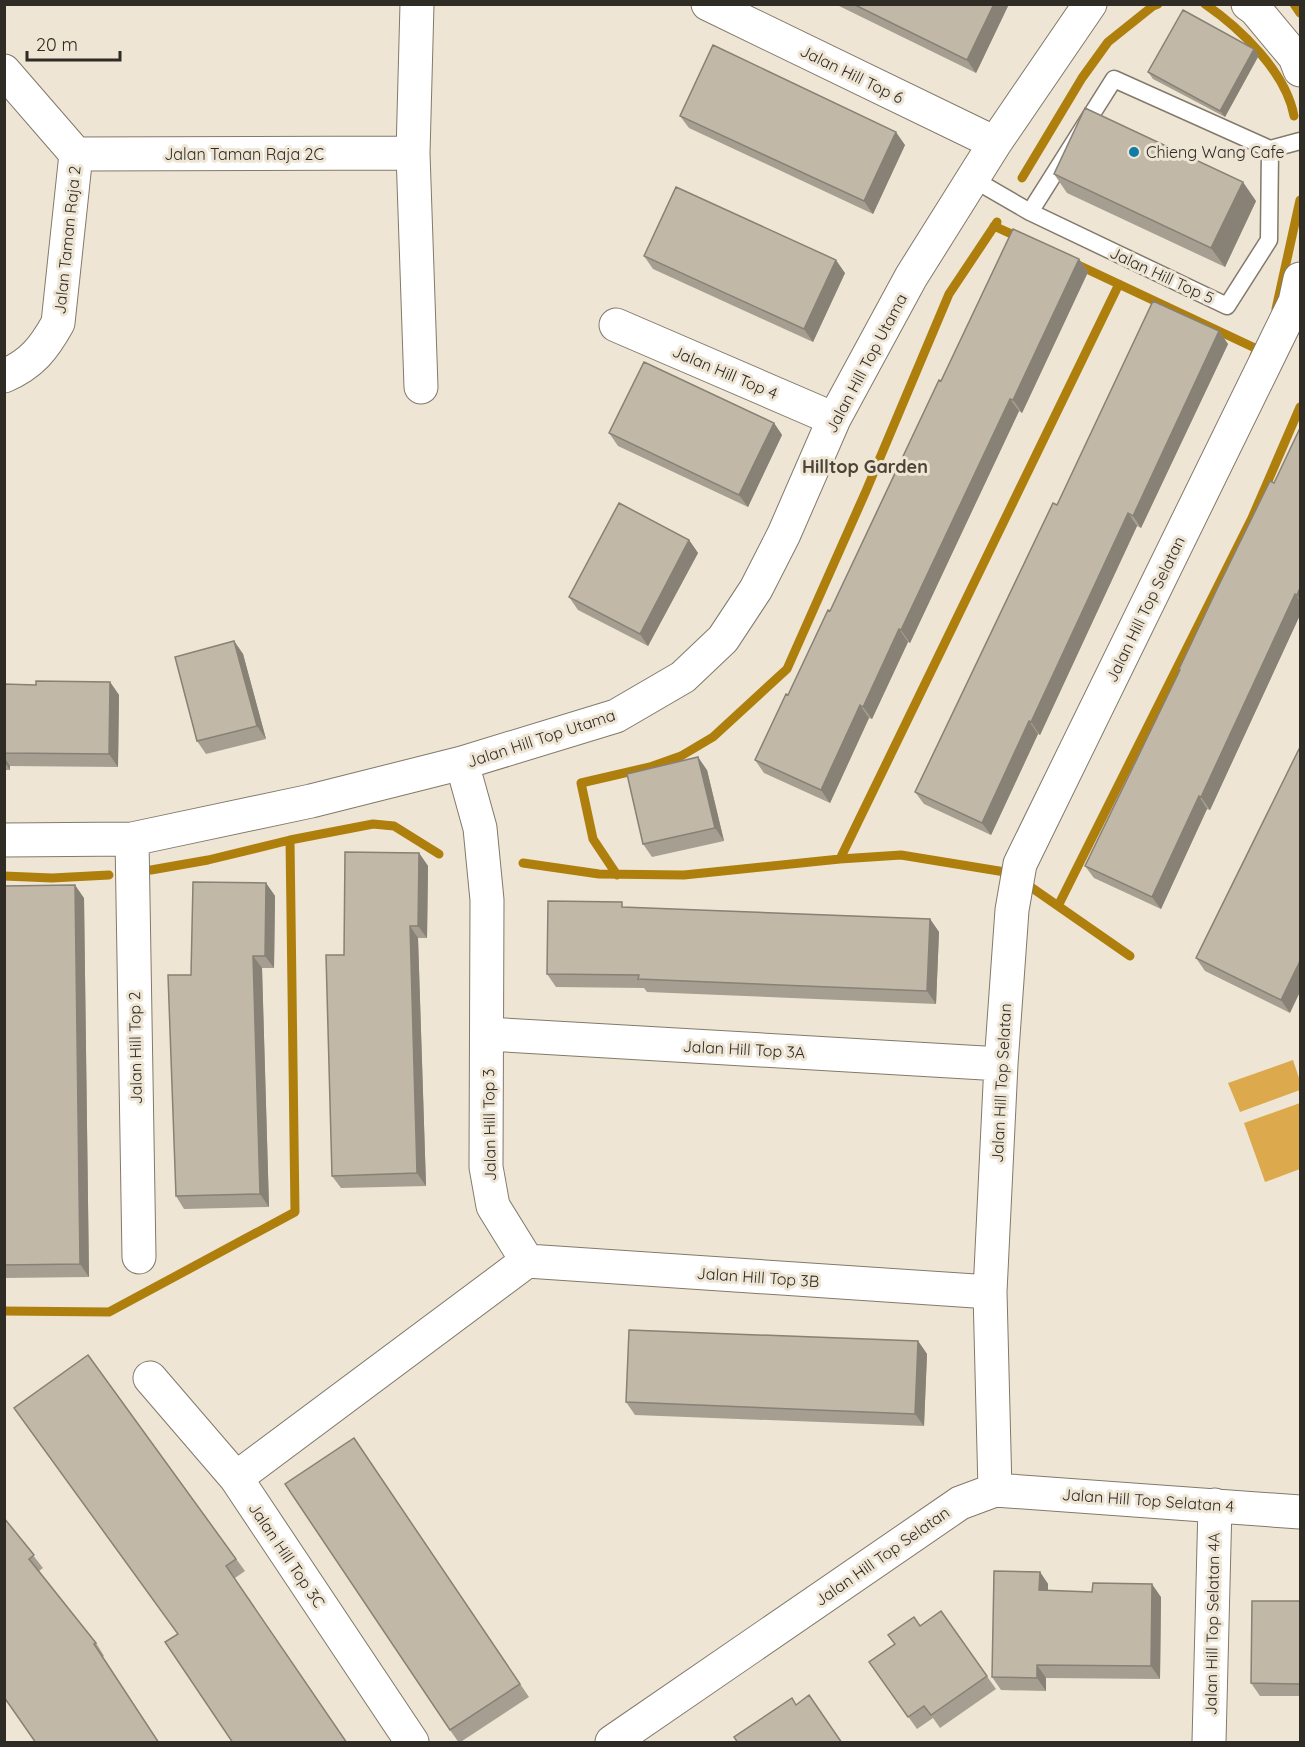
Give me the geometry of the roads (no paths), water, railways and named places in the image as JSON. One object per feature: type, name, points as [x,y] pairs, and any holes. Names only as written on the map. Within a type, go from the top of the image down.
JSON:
[{"type":"street","points":[[417,4],[412,153],[421,387]]},
{"type":"street","name":"Jalan Hill Top 6","points":[[708,4],[996,143]]},
{"type":"street","name":"Jalan Hill Top Utama","points":[[4,840],[132,838],[311,801],[462,764],[616,716],[683,677],[723,639],[756,589],[834,419],[911,277],[996,143],[1090,4]]},
{"type":"street","points":[[1248,4],[1255,9],[1295,57],[1300,70]]},
{"type":"street","name":"Jalan Taman Raja 2","points":[[4,70],[76,154],[58,322],[47,343],[22,369],[4,376]]},
{"type":"street","name":"Jalan Taman Raja 2C","points":[[76,154],[412,153]]},
{"type":"street","name":"Jalan Hill Top Selatan","points":[[612,1743],[960,1503],[996,1490],[990,1292],[1001,1064],[1012,910],[1020,864],[1295,302],[1300,279]]},
{"type":"street","name":"Jalan Hill Top 4","points":[[616,325],[834,419]]},
{"type":"street","name":"Jalan Hill Top 3","points":[[462,764],[480,828],[487,900],[486,1167],[493,1206],[527,1261]]},
{"type":"street","name":"Jalan Hill Top 2","points":[[132,838],[139,1257]]},
{"type":"street","name":"Jalan Hill Top 3A","points":[[488,1034],[1001,1064]]},
{"type":"street","points":[[236,1478],[527,1261]]},
{"type":"street","name":"Jalan Hill Top 3B","points":[[527,1261],[990,1292]]},
{"type":"street","name":"Jalan Hill Top 3C","points":[[150,1378],[236,1478],[412,1743]]},
{"type":"street","name":"Jalan Hill Top Selatan 4","points":[[996,1490],[1300,1512]]},
{"type":"street","name":"Jalan Hill Top Selatan 4A","points":[[1209,1743],[1215,1505]]},
{"type":"lane","points":[[973,179],[1030,212],[1114,79],[1270,149],[1300,141]]},
{"type":"lane","name":"Jalan Hill Top 5","points":[[1030,212],[1227,306],[1269,240],[1270,149]]},
{"type":"waterway","points":[[1022,178],[1082,78],[1108,42],[1158,4]]},
{"type":"waterway","points":[[1205,4],[1233,25],[1260,52],[1282,83],[1294,116]]},
{"type":"waterway","points":[[1294,4],[1300,13]]},
{"type":"waterway","points":[[1276,309],[1300,200]]},
{"type":"waterway","points":[[617,875],[593,839],[581,783],[650,767],[681,756],[713,737],[787,669],[866,491],[949,294],[997,222]]},
{"type":"waterway","points":[[994,226],[1020,238]]},
{"type":"waterway","points":[[1076,264],[1257,349],[1254,356]]},
{"type":"waterway","points":[[840,859],[1119,284]]},
{"type":"waterway","points":[[1058,906],[1252,518],[1300,407]]},
{"type":"waterway","points":[[151,870],[373,824],[394,826],[439,854]]},
{"type":"waterway","points":[[4,1311],[109,1312],[295,1212],[290,840]]},
{"type":"waterway","points":[[523,863],[599,874],[684,875],[901,855],[1005,872],[1008,866]]},
{"type":"waterway","points":[[4,876],[52,878],[109,875]]},
{"type":"waterway","points":[[1025,883],[1130,956]]},
{"type":"place","name":"Chieng Wang Cafe","points":[[1134,152]]},
{"type":"district","name":"Hilltop Garden","points":[[865,466]]}]
